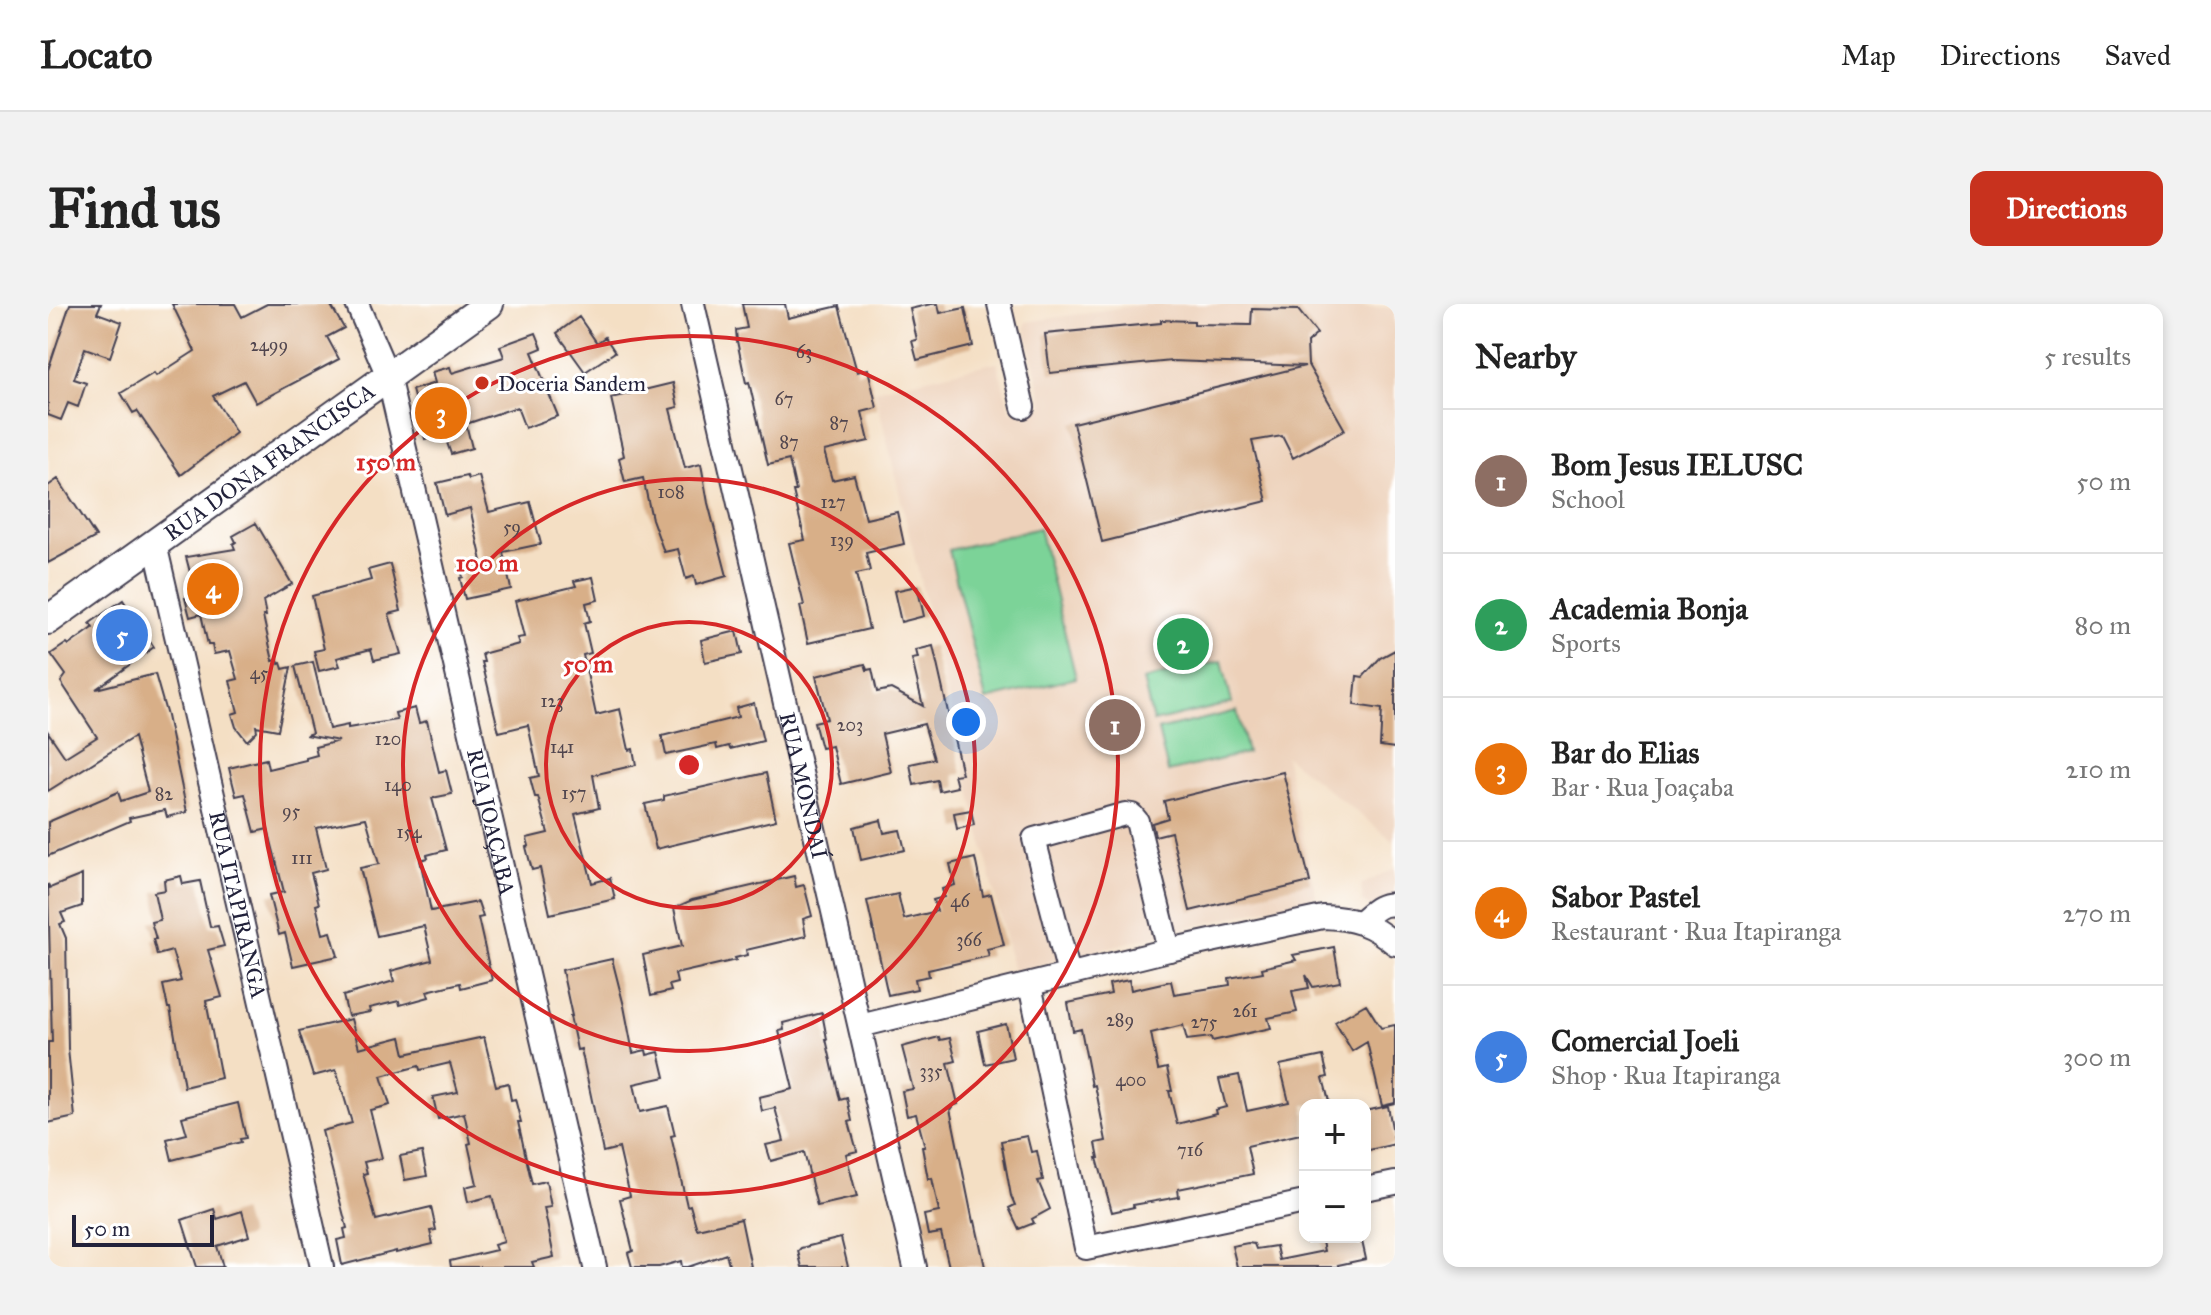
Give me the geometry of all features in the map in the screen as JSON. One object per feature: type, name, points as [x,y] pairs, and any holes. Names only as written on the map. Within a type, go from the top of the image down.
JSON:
[{"type":"main road","name":"RUA DONA FRANCISCA","points":[[48,620],[489,304]]},
{"type":"street","name":"RUA JOAÇABA","points":[[357,304],[388,376],[595,1267]]},
{"type":"street","name":"RUA MONDAÍ","points":[[693,304],[915,1267]]},
{"type":"street","points":[[1006,305],[1023,407]]},
{"type":"street","name":"RUA ITAPIRANGA","points":[[155,544],[322,1267]]},
{"type":"street","points":[[1069,974],[1034,839],[1125,814],[1132,815],[1137,821],[1169,950]]},
{"type":"street","points":[[1361,921],[1378,907],[1389,903],[1395,905]]},
{"type":"street","points":[[860,1026],[1169,950],[1323,917],[1361,921],[1395,944]]},
{"type":"street","points":[[1030,985],[1086,1248],[1299,1203]]},
{"type":"street","points":[[1371,1188],[1395,1183]]},
{"type":"shaded area","points":[[1144,304],[1395,308],[1395,842],[1285,756],[1316,896],[1013,971],[875,390],[997,362],[1010,412],[1044,406],[1025,327],[1027,322]]},
{"type":"shaded area","points":[[1395,868],[1395,922],[1363,902],[1361,885]]},
{"type":"green space","points":[[1039,528],[1076,678],[986,700],[949,550]]},
{"type":"green space","points":[[1222,661],[1232,703],[1153,722],[1143,680]]},
{"type":"green space","points":[[1237,711],[1247,753],[1168,772],[1158,730]]},
{"type":"building","points":[[70,304],[101,304],[97,313],[122,322],[110,357],[85,348],[74,379],[86,383],[78,407],[68,403],[61,420],[48,415],[48,370]]},
{"type":"building","points":[[172,304],[235,304],[242,317],[267,304],[330,304],[344,328],[327,337],[339,359],[256,403],[244,381],[213,396],[236,433],[181,475],[121,393],[154,373],[156,376],[195,351]]},
{"type":"building","points":[[742,304],[785,304],[788,318],[839,306],[857,372],[868,369],[877,408],[862,412],[869,441],[824,451],[832,480],[854,475],[866,519],[897,512],[904,544],[866,553],[870,571],[856,574],[869,629],[808,643],[800,606],[804,605],[789,543],[805,540],[793,491],[796,491],[789,460],[768,465],[737,341],[736,330],[747,328]]},
{"type":"building","points":[[938,304],[940,313],[965,308],[973,346],[917,360],[912,341],[917,340],[910,309]]},
{"type":"building","points":[[1252,309],[1298,310],[1317,334],[1307,343],[1308,365],[1345,430],[1293,458],[1282,436],[1252,441],[1267,501],[1102,542],[1073,423],[1305,366],[1172,361],[1050,373],[1045,334],[1161,323],[1161,320],[1251,325]]},
{"type":"building","points":[[579,317],[597,343],[605,337],[615,352],[585,372],[557,333]]},
{"type":"building","points":[[536,333],[542,348],[532,352],[558,416],[525,428],[517,407],[466,424],[472,448],[451,454],[444,434],[425,439],[412,390],[435,383],[432,372],[450,367],[452,373],[504,357],[500,346]]},
{"type":"building","points":[[673,383],[678,407],[670,409],[685,468],[701,464],[727,576],[696,585],[694,576],[686,579],[678,549],[664,552],[652,519],[643,478],[625,482],[619,458],[624,456],[611,398]]},
{"type":"building","points":[[467,476],[469,479],[479,476],[489,512],[530,502],[541,544],[503,552],[511,589],[465,599],[460,567],[482,561],[470,508],[445,515],[437,483]]},
{"type":"building","points":[[58,479],[96,537],[48,563],[48,486]]},
{"type":"building","points":[[256,523],[292,584],[263,601],[266,616],[263,616],[273,661],[278,660],[283,669],[291,667],[278,730],[256,726],[257,731],[247,741],[236,727],[232,714],[238,712],[230,681],[238,679],[230,651],[214,654],[212,645],[208,645],[201,614],[190,617],[185,598],[196,595],[186,557],[235,549],[233,536]]},
{"type":"building","points":[[390,564],[401,611],[389,614],[401,654],[374,660],[371,649],[337,658],[340,666],[319,671],[314,651],[324,649],[312,596],[371,580],[368,570]]},
{"type":"building","points":[[593,577],[598,600],[586,603],[590,621],[584,623],[591,653],[583,655],[596,715],[620,709],[629,750],[633,749],[636,765],[593,775],[599,808],[575,814],[592,883],[610,878],[615,899],[550,914],[540,868],[532,870],[526,847],[529,846],[527,838],[548,833],[530,778],[539,776],[528,725],[499,732],[482,654],[519,644],[517,638],[524,637],[515,601],[576,586],[574,581]]},
{"type":"building","points":[[917,586],[924,616],[901,622],[894,591]]},
{"type":"building","points":[[123,600],[154,647],[96,689],[155,674],[187,812],[167,817],[165,810],[129,818],[130,821],[48,856],[48,822],[118,792],[121,801],[148,792],[134,737],[48,791],[48,732],[65,757],[97,737],[61,682],[66,675],[51,654],[93,628],[90,623]]},
{"type":"building","points":[[737,631],[742,654],[705,662],[701,640]]},
{"type":"building","points":[[933,646],[962,774],[954,775],[957,787],[939,791],[937,780],[914,785],[910,764],[934,759],[924,724],[882,734],[891,772],[841,784],[832,746],[821,748],[814,722],[827,719],[816,676],[865,664],[867,670],[872,669],[877,692],[891,689],[923,706],[912,659],[918,658],[916,650]]},
{"type":"building","points":[[1395,650],[1395,748],[1380,746],[1382,709],[1354,705],[1357,676],[1363,677],[1380,658]]},
{"type":"building","points":[[313,662],[329,729],[397,720],[395,713],[415,708],[419,723],[427,721],[439,772],[446,770],[452,794],[432,798],[446,850],[420,860],[431,911],[478,902],[483,917],[478,918],[492,980],[461,988],[460,983],[427,991],[429,997],[400,1005],[399,1001],[369,1008],[370,1012],[348,1016],[343,996],[394,981],[391,971],[432,960],[424,926],[377,936],[360,868],[379,864],[366,818],[316,828],[326,869],[311,873],[319,904],[316,905],[323,934],[331,932],[338,956],[293,966],[285,933],[279,935],[269,895],[284,892],[268,829],[255,832],[245,794],[236,796],[229,768],[266,759],[268,769],[306,760],[317,755],[315,747],[339,741],[306,735],[312,733],[295,666]]},
{"type":"building","points":[[754,703],[763,741],[730,749],[729,746],[717,749],[716,744],[666,755],[662,736],[738,717],[736,708]]},
{"type":"building","points":[[1283,772],[1310,882],[1190,911],[1171,832],[1155,836],[1152,823],[1168,818],[1164,801]]},
{"type":"building","points":[[766,773],[776,820],[656,849],[645,804],[664,800],[664,796]]},
{"type":"building","points":[[971,810],[974,825],[957,829],[954,813]]},
{"type":"building","points":[[881,820],[884,833],[900,830],[905,850],[861,860],[854,827]]},
{"type":"building","points":[[975,858],[983,896],[991,894],[1004,945],[987,949],[989,956],[928,970],[929,976],[915,979],[917,989],[888,995],[867,901],[898,894],[904,919],[937,911],[933,900],[944,897],[942,889],[955,885],[950,864]]},
{"type":"building","points":[[82,875],[82,906],[61,913],[65,922],[60,924],[66,938],[68,1049],[75,1117],[48,1123],[48,1042],[52,1042],[48,884],[50,888]]},
{"type":"building","points":[[181,876],[183,884],[200,881],[210,926],[218,926],[224,946],[208,950],[222,997],[206,1001],[221,1078],[184,1087],[163,985],[181,981],[172,951],[157,955],[151,922],[160,920],[154,892],[165,890],[164,880]]},
{"type":"building","points":[[794,876],[796,887],[804,885],[812,916],[803,919],[806,936],[746,950],[747,955],[736,960],[675,974],[677,983],[669,985],[671,991],[651,996],[643,955],[682,946],[674,908],[692,900]]},
{"type":"building","points":[[1334,947],[1340,982],[1313,987],[1306,975],[1309,988],[1292,991],[1297,1012],[1268,1018],[1271,1028],[1212,1041],[1211,1037],[1187,1040],[1183,1025],[1151,1033],[1158,1070],[1167,1068],[1177,1124],[1216,1114],[1215,1110],[1226,1107],[1219,1079],[1239,1075],[1247,1111],[1289,1102],[1280,1065],[1323,1056],[1328,1077],[1323,1078],[1328,1099],[1299,1099],[1299,1134],[1247,1146],[1253,1174],[1178,1189],[1179,1197],[1112,1212],[1097,1158],[1096,1143],[1106,1141],[1095,1085],[1092,1086],[1081,1029],[1073,1031],[1068,1003],[1111,994],[1109,984],[1129,980],[1131,990],[1171,981],[1174,994],[1230,985],[1229,978],[1263,972],[1262,968],[1296,960],[1293,955]]},
{"type":"building","points":[[612,959],[633,1053],[646,1050],[647,1055],[659,1052],[665,1077],[634,1084],[640,1112],[668,1106],[675,1135],[671,1136],[687,1206],[690,1205],[697,1229],[741,1219],[751,1267],[730,1267],[726,1254],[688,1267],[682,1267],[681,1261],[659,1267],[632,1267],[628,1253],[633,1251],[620,1199],[630,1196],[619,1148],[603,1152],[581,1049],[577,1050],[562,970]]},
{"type":"building","points":[[1366,1004],[1381,1028],[1395,1025],[1395,1103],[1382,1106],[1367,1042],[1352,1051],[1335,1022]]},
{"type":"building","points":[[822,1013],[840,1100],[847,1098],[852,1121],[849,1122],[857,1151],[846,1154],[857,1197],[817,1206],[804,1152],[771,1161],[766,1145],[784,1141],[775,1108],[762,1111],[759,1097],[793,1089],[779,1031],[784,1030],[783,1023]]},
{"type":"building","points":[[351,1019],[359,1048],[401,1037],[405,1054],[484,1037],[496,1086],[508,1083],[511,1100],[515,1099],[532,1184],[546,1181],[551,1207],[544,1208],[554,1257],[532,1262],[534,1267],[451,1267],[450,1261],[496,1250],[494,1245],[504,1242],[492,1196],[468,1202],[465,1187],[477,1184],[464,1113],[438,1119],[433,1097],[458,1092],[450,1063],[420,1070],[419,1066],[381,1076],[390,1105],[370,1110],[382,1158],[364,1162],[367,1173],[363,1174],[376,1220],[431,1207],[436,1230],[430,1231],[433,1244],[342,1265],[337,1240],[346,1238],[344,1229],[347,1228],[322,1131],[352,1123],[336,1070],[313,1076],[299,1031]]},
{"type":"building","points":[[1006,1024],[1013,1058],[985,1064],[978,1031]]},
{"type":"building","points":[[939,1037],[940,1040],[950,1038],[956,1061],[948,1063],[958,1104],[950,1109],[985,1267],[949,1267],[941,1233],[928,1235],[924,1215],[939,1212],[932,1178],[928,1179],[922,1147],[925,1147],[916,1114],[907,1116],[902,1091],[913,1089],[902,1047]]},
{"type":"building","points":[[238,1103],[246,1138],[240,1139],[241,1142],[172,1160],[167,1139],[187,1134],[182,1117]]},
{"type":"building","points":[[1388,1106],[1395,1144],[1371,1150],[1371,1110]]},
{"type":"building","points":[[1027,1136],[1031,1152],[1037,1151],[1043,1180],[1038,1181],[1050,1209],[1032,1219],[1034,1223],[1019,1229],[1009,1208],[1015,1205],[1001,1141]]},
{"type":"building","points":[[422,1152],[427,1176],[405,1180],[400,1156]]},
{"type":"building","points":[[214,1209],[217,1219],[242,1211],[249,1236],[217,1246],[223,1267],[197,1267],[182,1220]]},
{"type":"building","points":[[841,1238],[848,1267],[802,1267],[798,1251],[801,1248]]},
{"type":"building","points":[[1248,1243],[1254,1244],[1256,1249],[1276,1246],[1279,1260],[1324,1251],[1322,1243],[1362,1243],[1366,1259],[1339,1267],[1237,1267],[1232,1246]]},
{"type":"place","name":"Doceria Sandem","points":[[482,383]]},
{"type":"place","name":"Bar do Elias","points":[[441,413]]},
{"type":"place","name":"Sabor Pastel","points":[[213,589]]},
{"type":"place","name":"Comercial Joeli","points":[[122,635]]},
{"type":"place","name":"Academia Bonja","points":[[1183,644]]},
{"type":"place","name":"Bom Jesus IELUSC","points":[[1115,725]]}]
